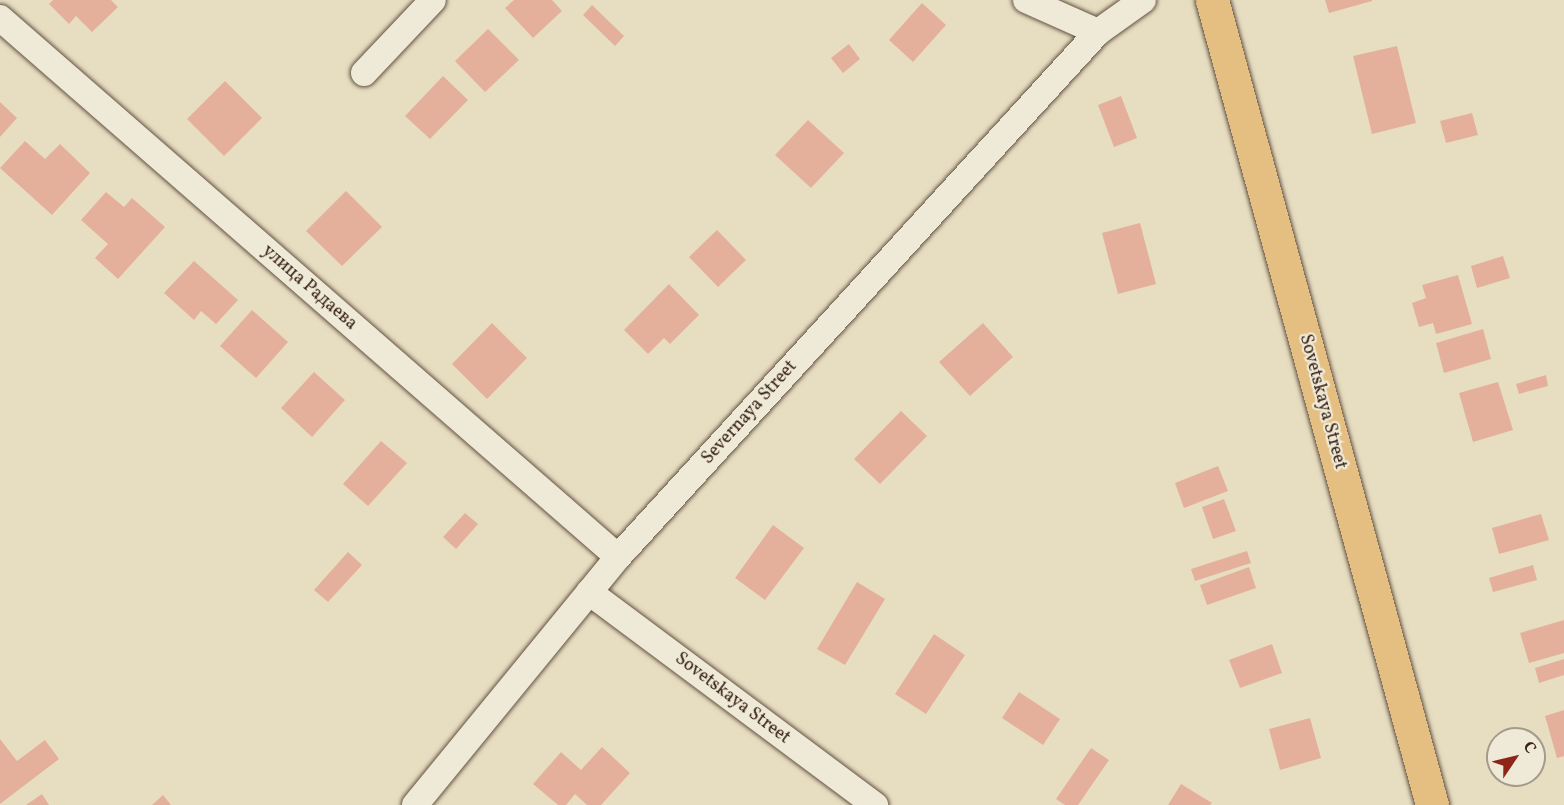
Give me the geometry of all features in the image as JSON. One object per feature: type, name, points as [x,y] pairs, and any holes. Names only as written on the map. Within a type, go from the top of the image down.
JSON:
[{"type":"main road","name":"Sovetskaya Street","points":[[1212,0],[1432,805]]},
{"type":"street","points":[[364,73],[433,0]]},
{"type":"street","points":[[1026,0],[1098,32]]},
{"type":"street","name":"Severnaya Street","points":[[415,805],[618,557],[1098,32],[1143,0]]},
{"type":"street","name":"улица Радаева","points":[[0,18],[618,557]]},
{"type":"street","name":"Sovetskaya Street","points":[[589,592],[875,805]]},
{"type":"building","points":[[53,0],[111,0],[118,7],[92,32],[76,16],[69,24],[49,4]]},
{"type":"building","points":[[514,0],[552,0],[562,11],[533,38],[505,8]]},
{"type":"building","points":[[1325,0],[1372,0],[1372,1],[1329,13]]},
{"type":"building","points":[[922,3],[946,25],[913,62],[889,40]]},
{"type":"building","points":[[592,5],[624,36],[615,46],[583,15]]},
{"type":"building","points":[[488,29],[519,60],[485,92],[455,61]]},
{"type":"building","points":[[849,44],[860,59],[843,73],[831,58]]},
{"type":"building","points":[[1397,46],[1416,123],[1372,134],[1353,56]]},
{"type":"building","points":[[443,76],[468,100],[430,139],[405,116]]},
{"type":"building","points":[[225,81],[262,118],[224,156],[187,119]]},
{"type":"building","points":[[1121,96],[1137,138],[1114,147],[1098,105]]},
{"type":"building","points":[[0,102],[17,118],[0,137]]},
{"type":"building","points":[[1472,113],[1478,135],[1446,143],[1440,121]]},
{"type":"building","points":[[808,120],[844,153],[811,188],[775,155]]},
{"type":"building","points":[[25,141],[45,159],[60,144],[90,173],[52,215],[0,168]]},
{"type":"building","points":[[346,191],[382,227],[342,266],[306,231]]},
{"type":"building","points":[[106,192],[124,207],[132,198],[165,227],[118,279],[95,258],[108,244],[81,220]]},
{"type":"building","points":[[1140,223],[1156,284],[1118,294],[1102,233]]},
{"type":"building","points":[[717,230],[746,260],[718,287],[689,257]]},
{"type":"building","points":[[1503,256],[1510,278],[1477,288],[1471,266]]},
{"type":"building","points":[[194,261],[238,300],[216,324],[201,311],[194,320],[164,293]]},
{"type":"building","points":[[1458,275],[1472,324],[1436,334],[1433,323],[1419,327],[1412,303],[1426,298],[1422,285]]},
{"type":"building","points":[[669,284],[699,315],[670,344],[664,338],[648,354],[624,330]]},
{"type":"building","points":[[252,310],[288,342],[256,378],[220,346]]},
{"type":"building","points":[[492,323],[527,358],[487,399],[452,364]]},
{"type":"building","points":[[983,323],[1013,357],[970,396],[939,362]]},
{"type":"building","points":[[1483,329],[1491,359],[1444,373],[1436,343]]},
{"type":"building","points":[[314,372],[345,400],[312,437],[281,408]]},
{"type":"building","points":[[1546,375],[1548,386],[1519,394],[1516,384]]},
{"type":"building","points":[[1498,382],[1513,430],[1473,442],[1459,393]]},
{"type":"building","points":[[901,411],[927,436],[880,484],[854,459]]},
{"type":"building","points":[[381,441],[407,463],[368,506],[343,484]]},
{"type":"building","points":[[1218,466],[1228,491],[1184,508],[1175,483]]},
{"type":"building","points":[[1224,499],[1236,531],[1213,539],[1202,507]]},
{"type":"building","points":[[465,513],[478,524],[456,549],[443,537]]},
{"type":"building","points":[[1541,514],[1549,540],[1499,554],[1492,528]]},
{"type":"building","points":[[773,525],[804,548],[765,600],[735,578]]},
{"type":"building","points":[[1247,551],[1251,563],[1195,581],[1191,569]]},
{"type":"building","points":[[348,552],[362,565],[328,602],[314,590]]},
{"type":"building","points":[[1533,565],[1537,580],[1493,592],[1489,578]]},
{"type":"building","points":[[1249,567],[1256,588],[1207,605],[1200,585]]},
{"type":"building","points":[[857,582],[885,599],[845,665],[817,649]]},
{"type":"building","points":[[1564,620],[1564,653],[1529,663],[1520,633]]},
{"type":"building","points":[[934,634],[965,655],[926,714],[895,694]]},
{"type":"building","points":[[1272,644],[1282,673],[1240,688],[1229,660]]},
{"type":"building","points":[[1564,659],[1564,675],[1539,683],[1535,668]]},
{"type":"building","points":[[1019,692],[1060,719],[1043,745],[1002,718]]},
{"type":"building","points":[[1564,710],[1564,756],[1557,758],[1545,716]]},
{"type":"building","points":[[1310,718],[1321,758],[1280,770],[1269,729]]},
{"type":"building","points":[[0,739],[17,761],[45,740],[59,759],[0,804]]},
{"type":"building","points":[[602,747],[630,773],[601,805],[587,805],[575,794],[566,805],[558,805],[533,784],[561,752],[581,770]]},
{"type":"building","points":[[1091,748],[1109,760],[1078,805],[1065,805],[1056,799]]},
{"type":"building","points":[[1181,784],[1212,803],[1210,805],[1168,805]]},
{"type":"building","points":[[42,794],[49,805],[26,805]]},
{"type":"building","points":[[163,795],[171,805],[152,805]]}]
